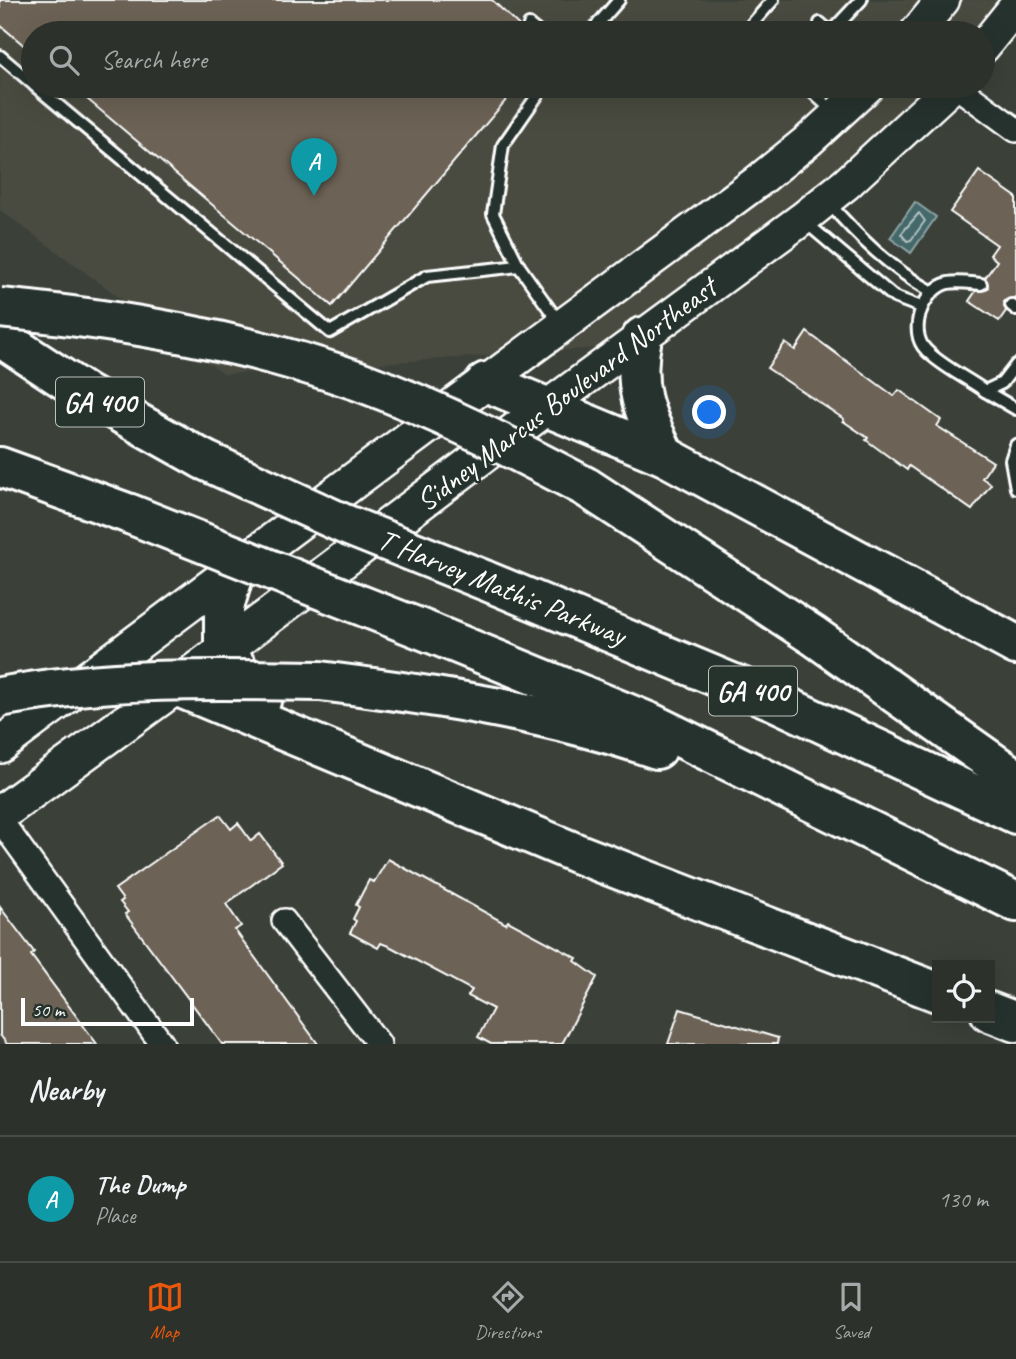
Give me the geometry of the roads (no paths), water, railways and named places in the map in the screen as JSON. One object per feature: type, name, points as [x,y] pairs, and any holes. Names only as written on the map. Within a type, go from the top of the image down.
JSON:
[{"type":"highway","points":[[0,308],[109,318],[223,341],[359,381],[475,429],[586,487],[814,636],[1016,779]]},
{"type":"highway","name":"T Harvey Mathis Parkway","points":[[0,337],[88,396],[204,460],[332,519],[764,696],[1016,814]]},
{"type":"highway","points":[[642,337],[636,364],[638,393],[665,456]]},
{"type":"highway","points":[[486,382],[665,456],[1016,645]]},
{"type":"highway","name":"GA 400","points":[[0,467],[130,514],[651,723],[1016,902]]},
{"type":"highway","points":[[235,570],[224,607],[224,650],[285,734]]},
{"type":"highway","points":[[0,697],[49,688],[119,682],[320,681],[469,703],[586,728],[812,802]]},
{"type":"highway","points":[[176,686],[285,734],[576,853],[932,990]]},
{"type":"highway","points":[[995,1014],[1016,1022]]},
{"type":"main road","points":[[926,21],[943,0]]},
{"type":"main road","points":[[995,32],[1016,5]]},
{"type":"main road","name":"Sidney Marcus Boulevard Northeast","points":[[0,745],[757,182],[855,98]]},
{"type":"main road","name":"Sidney Marcus Boulevard Northeast","points":[[0,814],[176,686],[814,209],[940,98]]},
{"type":"street","points":[[971,98],[1016,130]]},
{"type":"street","points":[[0,821],[162,1044]]},
{"type":"street","points":[[284,921],[379,1044]]},
{"type":"lane","points":[[601,21],[619,0]]},
{"type":"lane","points":[[755,21],[773,0]]},
{"type":"lane","points":[[842,21],[861,0]]},
{"type":"lane","points":[[839,4],[849,13]]},
{"type":"lane","points":[[0,56],[21,74]]},
{"type":"lane","points":[[50,98],[330,332],[426,276],[519,266]]},
{"type":"lane","points":[[536,98],[503,145],[493,214],[519,266],[562,326]]},
{"type":"lane","points":[[819,98],[837,115]]},
{"type":"lane","points":[[814,209],[858,237],[906,277],[931,291]]},
{"type":"lane","points":[[814,209],[894,297],[921,307]]},
{"type":"lane","points":[[981,284],[946,284],[931,291],[921,307],[918,331],[924,349],[1016,409]]},
{"type":"lane","points":[[985,391],[1002,383],[1016,365]]},
{"type":"lane","points":[[1016,446],[1011,460],[1016,488]]},
{"type":"water","points":[[915,202],[936,217],[911,253],[890,238]]},
{"type":"place","name":"The Dump","points":[[314,196]]}]
